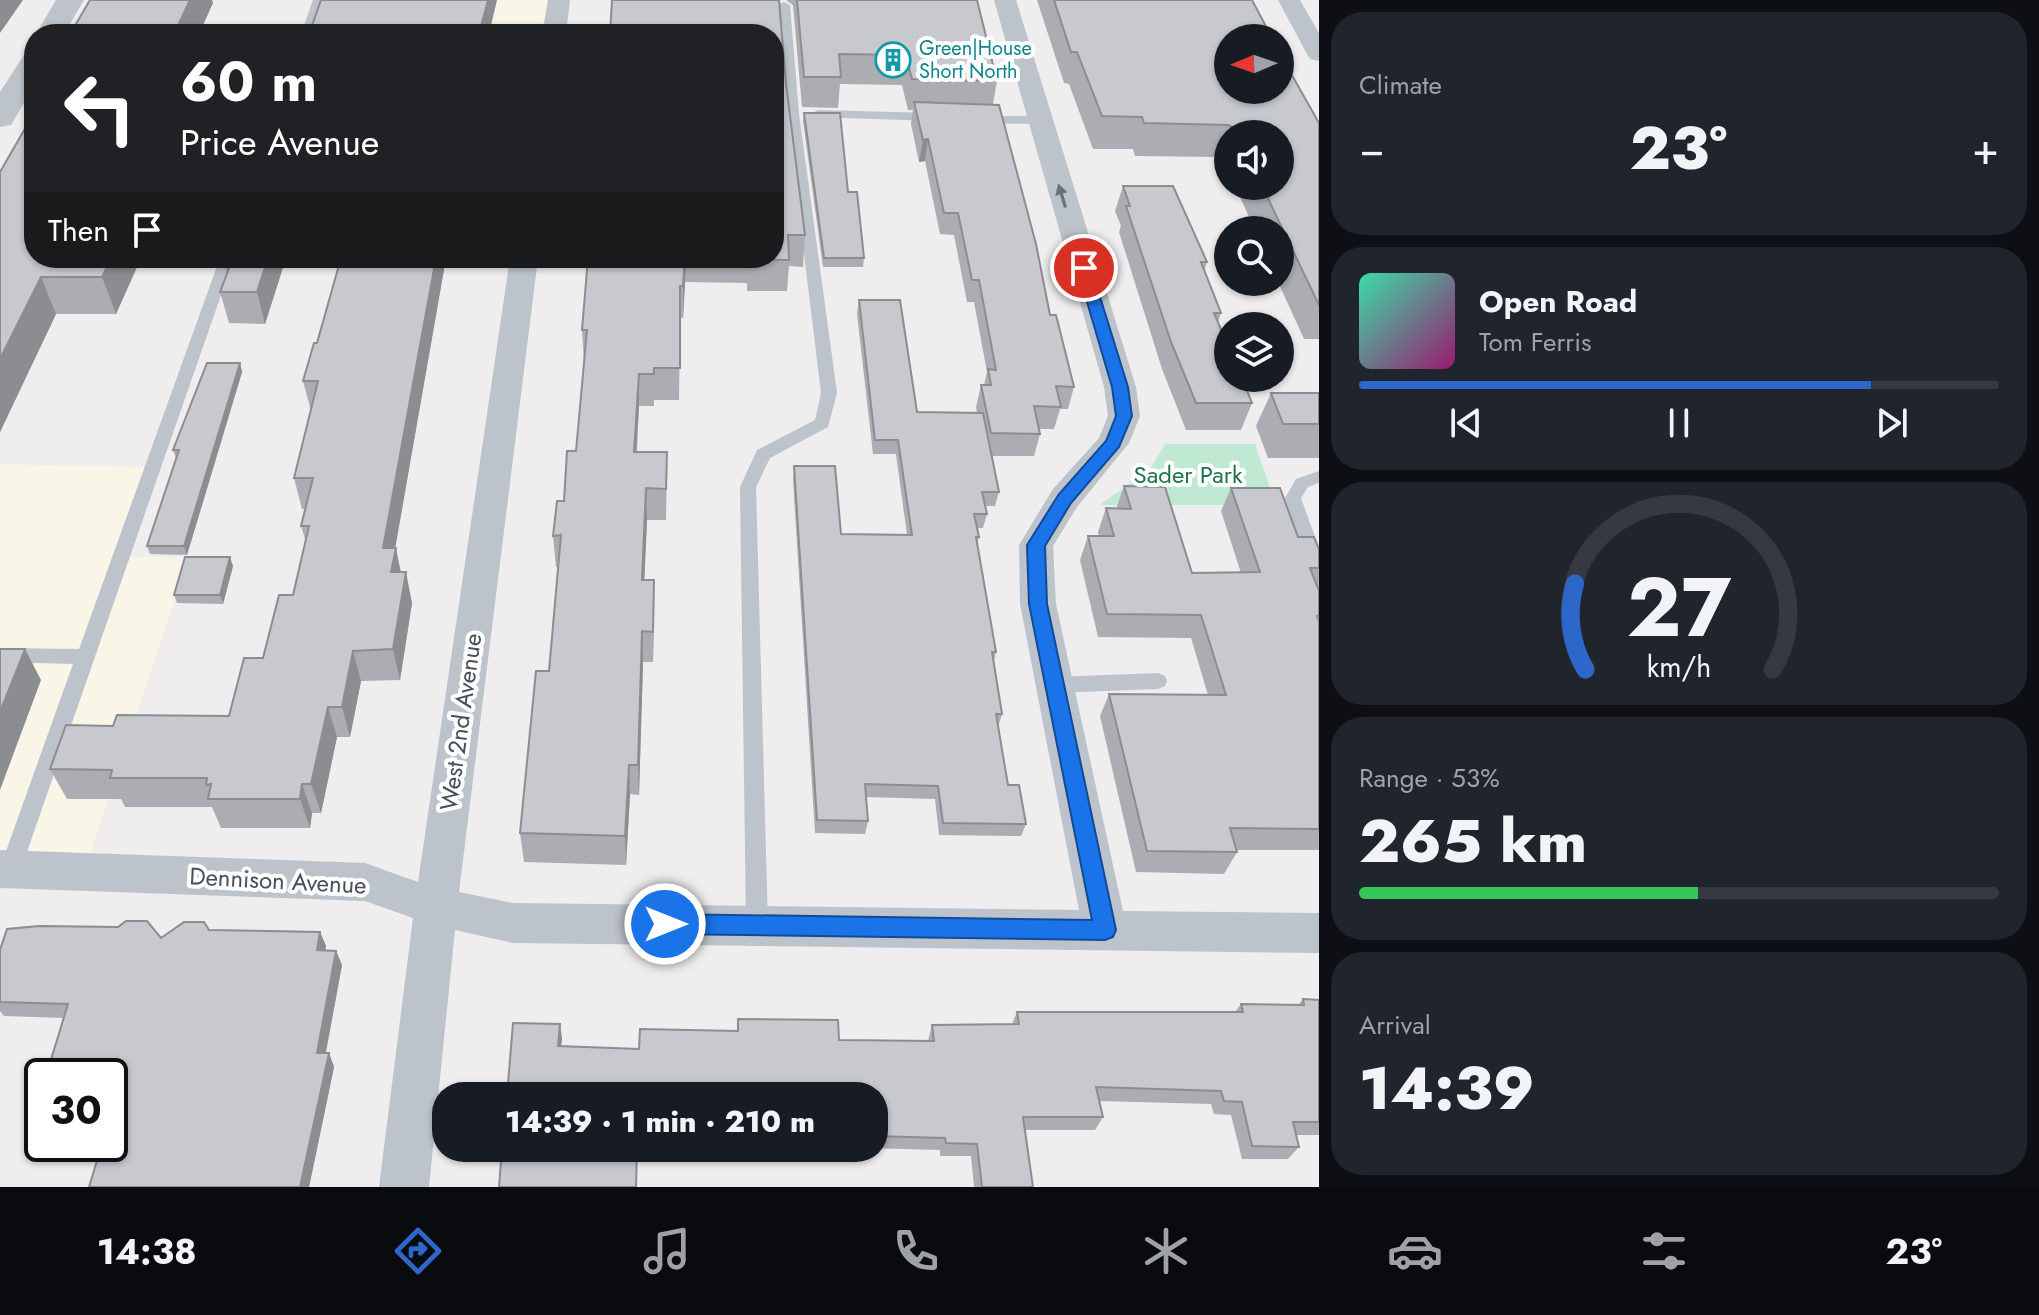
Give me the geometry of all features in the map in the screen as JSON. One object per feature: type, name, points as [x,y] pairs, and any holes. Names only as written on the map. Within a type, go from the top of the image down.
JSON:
[{"type":"street","points":[[56,24],[70,0]]},
{"type":"street","points":[[555,24],[559,0]]},
{"type":"street","points":[[1005,0],[1120,387],[1124,416],[1113,443],[1065,498],[1036,545],[1038,604],[1105,930]]},
{"type":"street","points":[[1289,0],[1319,54]]},
{"type":"street","points":[[0,118],[24,78]]},
{"type":"street","name":"West 2nd Avenue","points":[[404,1187],[436,907],[523,268]]},
{"type":"street","name":"Dennison Avenue","points":[[5,869],[365,882],[436,907],[513,923],[1319,933]]},
{"type":"lane","points":[[311,24],[319,0]]},
{"type":"lane","points":[[757,925],[748,487],[763,454],[822,423],[829,393],[793,114],[784,5]]},
{"type":"lane","points":[[793,114],[949,118]]},
{"type":"lane","points":[[964,118],[1040,120]]},
{"type":"lane","points":[[5,869],[86,657],[223,268]]},
{"type":"lane","points":[[1319,477],[1305,480],[1297,487],[1293,498],[1319,574]]},
{"type":"lane","points":[[0,655],[86,657]]},
{"type":"lane","points":[[1054,685],[1158,681]]},
{"type":"shaded area","points":[[320,0],[561,0],[559,24],[311,24]]},
{"type":"shaded area","points":[[0,464],[146,467],[112,556],[189,558],[85,870],[0,868]]},
{"type":"green space","name":"Sader Park","points":[[1165,444],[1255,444],[1276,505],[1100,505],[1130,483],[1146,476]]},
{"type":"building","points":[[90,0],[190,0],[179,24],[76,24]]},
{"type":"building","points":[[321,0],[488,0],[482,24],[313,24]]},
{"type":"building","points":[[612,0],[779,0],[781,24],[611,24]]},
{"type":"building","name":"Green|House Short North","points":[[797,0],[977,0],[997,81],[912,79],[906,55],[839,54],[841,77],[804,77]]},
{"type":"building","points":[[1054,0],[1252,0],[1265,24],[1214,24],[1214,104],[1294,104],[1294,79],[1319,123],[1319,305],[1294,253],[1294,216],[1276,216],[1269,200],[1294,200],[1294,120],[1214,120],[1214,125],[1144,123],[1142,117],[1102,116],[1077,52],[1071,52]]},
{"type":"building","points":[[784,60],[805,235],[788,235],[789,260],[784,260]]},
{"type":"building","points":[[914,102],[999,105],[1036,244],[1050,315],[1056,315],[1074,387],[1056,386],[1061,407],[1034,406],[1040,434],[991,433],[981,385],[991,385],[988,369],[996,370],[979,280],[972,280],[958,213],[944,213],[928,139],[923,140]]},
{"type":"building","points":[[804,113],[840,113],[848,192],[857,192],[864,258],[824,258]]},
{"type":"building","points":[[24,130],[24,268],[106,268],[102,277],[41,277],[0,359],[0,172]]},
{"type":"building","points":[[1123,186],[1173,186],[1207,262],[1201,262],[1221,312],[1214,312],[1214,392],[1248,392],[1252,403],[1196,403],[1171,342],[1126,206],[1130,206]]},
{"type":"building","points":[[229,268],[265,268],[257,292],[220,292]]},
{"type":"building","points":[[338,268],[434,268],[383,548],[396,548],[391,572],[406,572],[393,649],[353,651],[342,707],[328,707],[311,784],[302,784],[300,799],[208,799],[211,784],[206,785],[207,778],[110,778],[112,770],[50,769],[66,725],[113,726],[117,715],[229,716],[244,658],[263,658],[279,595],[293,595],[309,526],[301,526],[313,478],[294,478],[318,381],[303,381],[314,343],[317,343]]},
{"type":"building","points":[[587,268],[684,268],[683,286],[680,286],[680,368],[654,368],[654,374],[639,374],[634,452],[667,452],[666,489],[646,488],[642,580],[654,580],[653,632],[642,631],[638,765],[629,765],[625,836],[520,833],[536,671],[549,671],[561,535],[553,536],[557,501],[564,501],[567,451],[576,451],[587,330],[582,330]]},
{"type":"building","points":[[859,300],[900,300],[917,412],[983,413],[999,492],[982,492],[987,514],[974,514],[979,537],[976,537],[996,652],[992,652],[1002,714],[996,714],[1008,785],[1019,785],[1026,824],[943,823],[938,786],[865,784],[868,821],[817,820],[794,466],[835,466],[841,534],[912,535],[898,440],[875,440]]},
{"type":"building","points":[[207,363],[240,363],[184,546],[147,546],[179,450],[173,450]]},
{"type":"building","points":[[1271,393],[1319,393],[1319,424],[1283,424]]},
{"type":"building","points":[[1124,486],[1165,487],[1192,573],[1260,572],[1231,488],[1280,488],[1298,537],[1314,537],[1319,549],[1319,568],[1310,568],[1319,591],[1319,829],[1230,828],[1237,852],[1147,851],[1109,694],[1226,695],[1201,615],[1107,614],[1088,536],[1114,536],[1106,508],[1131,509]]},
{"type":"building","points":[[185,557],[230,557],[220,595],[174,595]]},
{"type":"building","points":[[0,649],[25,649],[0,712]]},
{"type":"building","points":[[126,921],[147,921],[161,938],[184,922],[204,922],[209,930],[320,932],[317,950],[336,951],[317,1053],[329,1053],[300,1187],[89,1187],[97,1162],[128,1162],[128,1058],[52,1058],[68,1004],[0,1002],[0,950],[7,929],[39,926],[118,927]]},
{"type":"building","points":[[1303,999],[1319,1000],[1319,1122],[1293,1122],[1299,1147],[1252,1146],[1242,1102],[1224,1101],[1221,1091],[1096,1087],[1103,1117],[1023,1117],[1033,1187],[982,1187],[977,1144],[946,1143],[945,1138],[888,1136],[888,1082],[508,1082],[513,1023],[560,1024],[558,1046],[639,1049],[640,1029],[738,1031],[738,1019],[838,1020],[839,1040],[934,1041],[932,1025],[1019,1024],[1017,1012],[1243,1012],[1241,1004],[1304,1005]]},
{"type":"building","points":[[501,1162],[637,1162],[636,1187],[499,1187]]},
{"type":"place","name":"Green|House Short North","points":[[893,60]]},
{"type":"route","points":[[665,924],[1105,930],[1038,604],[1036,545],[1065,498],[1113,443],[1124,416],[1120,387],[1084,268]]}]
